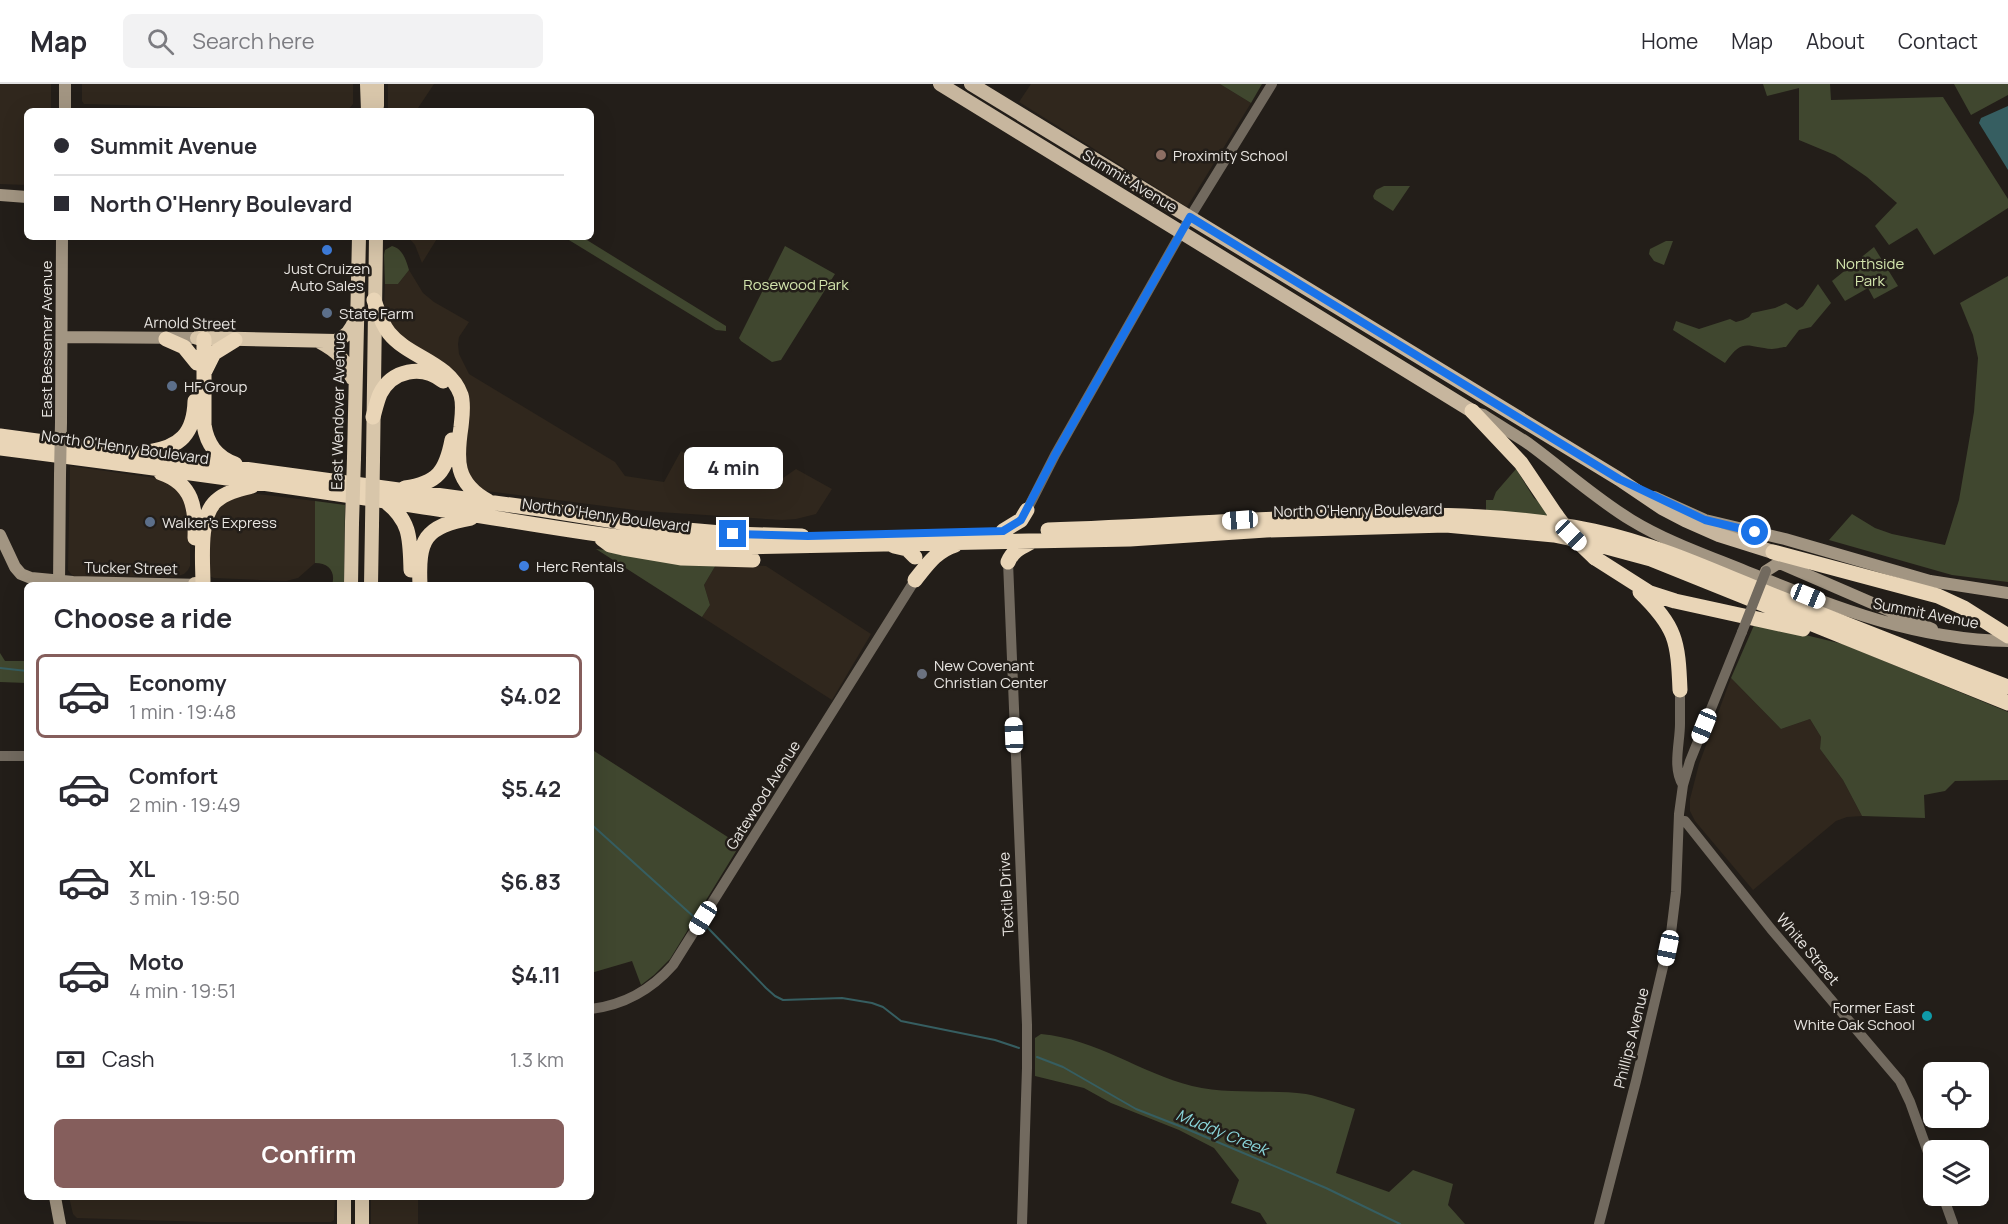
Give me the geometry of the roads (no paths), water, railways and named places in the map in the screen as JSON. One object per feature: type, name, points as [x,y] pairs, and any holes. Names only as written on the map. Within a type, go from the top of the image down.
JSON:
[{"type":"highway","points":[[360,108],[361,84]]},
{"type":"highway","points":[[367,84],[368,108]]},
{"type":"highway","points":[[377,84],[377,108]]},
{"type":"highway","name":"East Wendover Avenue","points":[[351,582],[359,240]]},
{"type":"highway","points":[[371,582],[376,240]]},
{"type":"highway","points":[[375,300],[381,320],[389,333],[398,342],[444,371],[454,381],[461,396],[463,415],[457,450],[458,466],[464,481],[488,509],[442,525],[431,532],[422,544],[419,561],[420,582]]},
{"type":"highway","name":"Arnold Street","points":[[200,338],[336,341],[352,329],[357,316]]},
{"type":"highway","points":[[200,338],[206,438],[214,451],[225,461],[249,469]]},
{"type":"highway","points":[[166,339],[183,347],[201,368]]},
{"type":"highway","points":[[142,461],[173,446],[193,425],[201,368],[214,353],[235,340]]},
{"type":"highway","points":[[318,341],[334,349],[343,358],[349,367],[354,385]]},
{"type":"highway","points":[[373,417],[380,394],[393,378],[411,370],[429,372],[441,379],[452,391],[455,423],[448,458],[442,471],[430,481],[389,495],[406,524],[410,538],[412,582]]},
{"type":"highway","points":[[1472,411],[1521,463],[1571,535],[1595,558],[1629,581],[1650,593],[1675,601],[1850,640]]},
{"type":"highway","name":"North O'Henry Boulevard","points":[[4,442],[142,461],[273,486],[389,495]]},
{"type":"highway","points":[[142,461],[170,476],[184,487],[192,499],[196,517],[195,582]]},
{"type":"highway","name":"North O'Henry Boulevard","points":[[142,461],[249,469],[389,495],[488,509],[595,533],[693,545],[735,547],[1130,539],[1266,530],[1446,525],[1554,535],[1651,559],[2008,703]]},
{"type":"highway","points":[[203,582],[204,534],[209,511],[216,501],[232,491],[251,486],[273,486]]},
{"type":"highway","name":"North O'Henry Boulevard","points":[[488,509],[540,509],[635,525],[733,534],[808,536],[1047,530],[1285,518],[1445,514],[1499,517],[1596,532],[1667,553],[2008,687]]},
{"type":"highway","points":[[1027,510],[1035,525],[1047,530]]},
{"type":"highway","points":[[1003,531],[1021,520],[1027,510]]},
{"type":"highway","points":[[595,533],[610,545],[682,558],[753,560]]},
{"type":"highway","points":[[1008,562],[1011,554],[1035,541]]},
{"type":"highway","points":[[915,580],[938,553],[965,542]]},
{"type":"highway","points":[[988,542],[1000,548],[1006,554],[1008,562]]},
{"type":"highway","points":[[889,544],[907,549],[915,557]]},
{"type":"highway","points":[[1773,552],[1938,596],[1964,608],[2002,632]]},
{"type":"highway","points":[[1629,581],[1662,614],[1670,626],[1677,647],[1680,690]]},
{"type":"highway","points":[[344,1200],[344,1224]]},
{"type":"highway","points":[[362,1200],[362,1224]]},
{"type":"main road","points":[[65,84],[65,108]]},
{"type":"main road","name":"Summit Avenue","points":[[940,84],[1472,411],[1483,415],[1528,444],[1611,507],[1662,537],[1858,615],[1902,628],[1961,638],[2008,641]]},
{"type":"main road","name":"Summit Avenue","points":[[971,84],[1619,479],[1662,508],[1719,535],[1773,552]]},
{"type":"main road","points":[[14,195],[24,193]]},
{"type":"main road","points":[[0,195],[24,197]]},
{"type":"main road","name":"East Bessemer Avenue","points":[[59,582],[62,240]]},
{"type":"main road","name":"Arnold Street","points":[[62,337],[200,338]]},
{"type":"main road","points":[[1458,402],[1467,387]]},
{"type":"main road","name":"Summit Avenue","points":[[1619,479],[1705,520],[1785,539],[1930,581],[2008,593]]},
{"type":"main road","points":[[0,535],[15,567],[21,574],[36,582]]},
{"type":"main road","points":[[1773,552],[1783,546],[1850,562],[1866,562]]},
{"type":"main road","points":[[1766,571],[1777,564],[1782,564],[1931,628],[1961,638]]},
{"type":"main road","name":"Tucker Street","points":[[36,582],[59,582]]},
{"type":"main road","points":[[56,1200],[60,1224]]},
{"type":"street","points":[[1027,510],[1055,455],[1190,217],[1272,84]]},
{"type":"street","name":"Phillips Avenue","points":[[1599,1224],[1670,940],[1676,892],[1683,785],[1690,761],[1773,552]]},
{"type":"street","points":[[915,557],[918,566],[915,580]]},
{"type":"street","name":"Textile Drive","points":[[1008,562],[1028,1068],[1022,1224]]},
{"type":"street","name":"Gatewood Avenue","points":[[594,1008],[613,1005],[639,994],[673,965],[915,580]]},
{"type":"street","name":"Phillips Avenue","points":[[1680,690],[1678,771],[1683,785]]},
{"type":"street","points":[[0,756],[24,756]]},
{"type":"street","name":"White Street","points":[[1679,821],[1684,821],[1771,929],[1900,1081],[1924,1140]]},
{"type":"street","points":[[1947,1206],[1953,1224]]},
{"type":"water","points":[[2008,106],[2008,170],[1979,123],[1981,118]]},
{"type":"waterway","name":"Muddy Creek","points":[[0,668],[24,671]]},
{"type":"waterway","name":"Muddy Creek","points":[[594,827],[694,917]]},
{"type":"waterway","name":"Muddy Creek","points":[[708,928],[766,988],[783,1000],[842,998],[872,1003],[883,1007],[901,1021],[995,1040],[1019,1048]]},
{"type":"waterway","name":"Muddy Creek","points":[[1037,1057],[1063,1067],[1136,1109],[1326,1188],[1400,1224]]},
{"type":"place","name":"Proximity School","points":[[1161,155]]},
{"type":"place","name":"Just Cruizen Auto Sales","points":[[327,250]]},
{"type":"place","name":"State Farm","points":[[327,313]]},
{"type":"place","name":"HF Group","points":[[172,386]]},
{"type":"place","name":"Walker's Express","points":[[150,522]]},
{"type":"place","name":"Herc Rentals","points":[[524,566]]},
{"type":"place","name":"New Covenant Christian Center","points":[[922,674]]},
{"type":"place","name":"Former East White Oak School","points":[[1927,1016]]},
{"type":"park label","name":"Northside Park","points":[[1870,272]]},
{"type":"park label","name":"Rosewood Park","points":[[796,284]]}]
